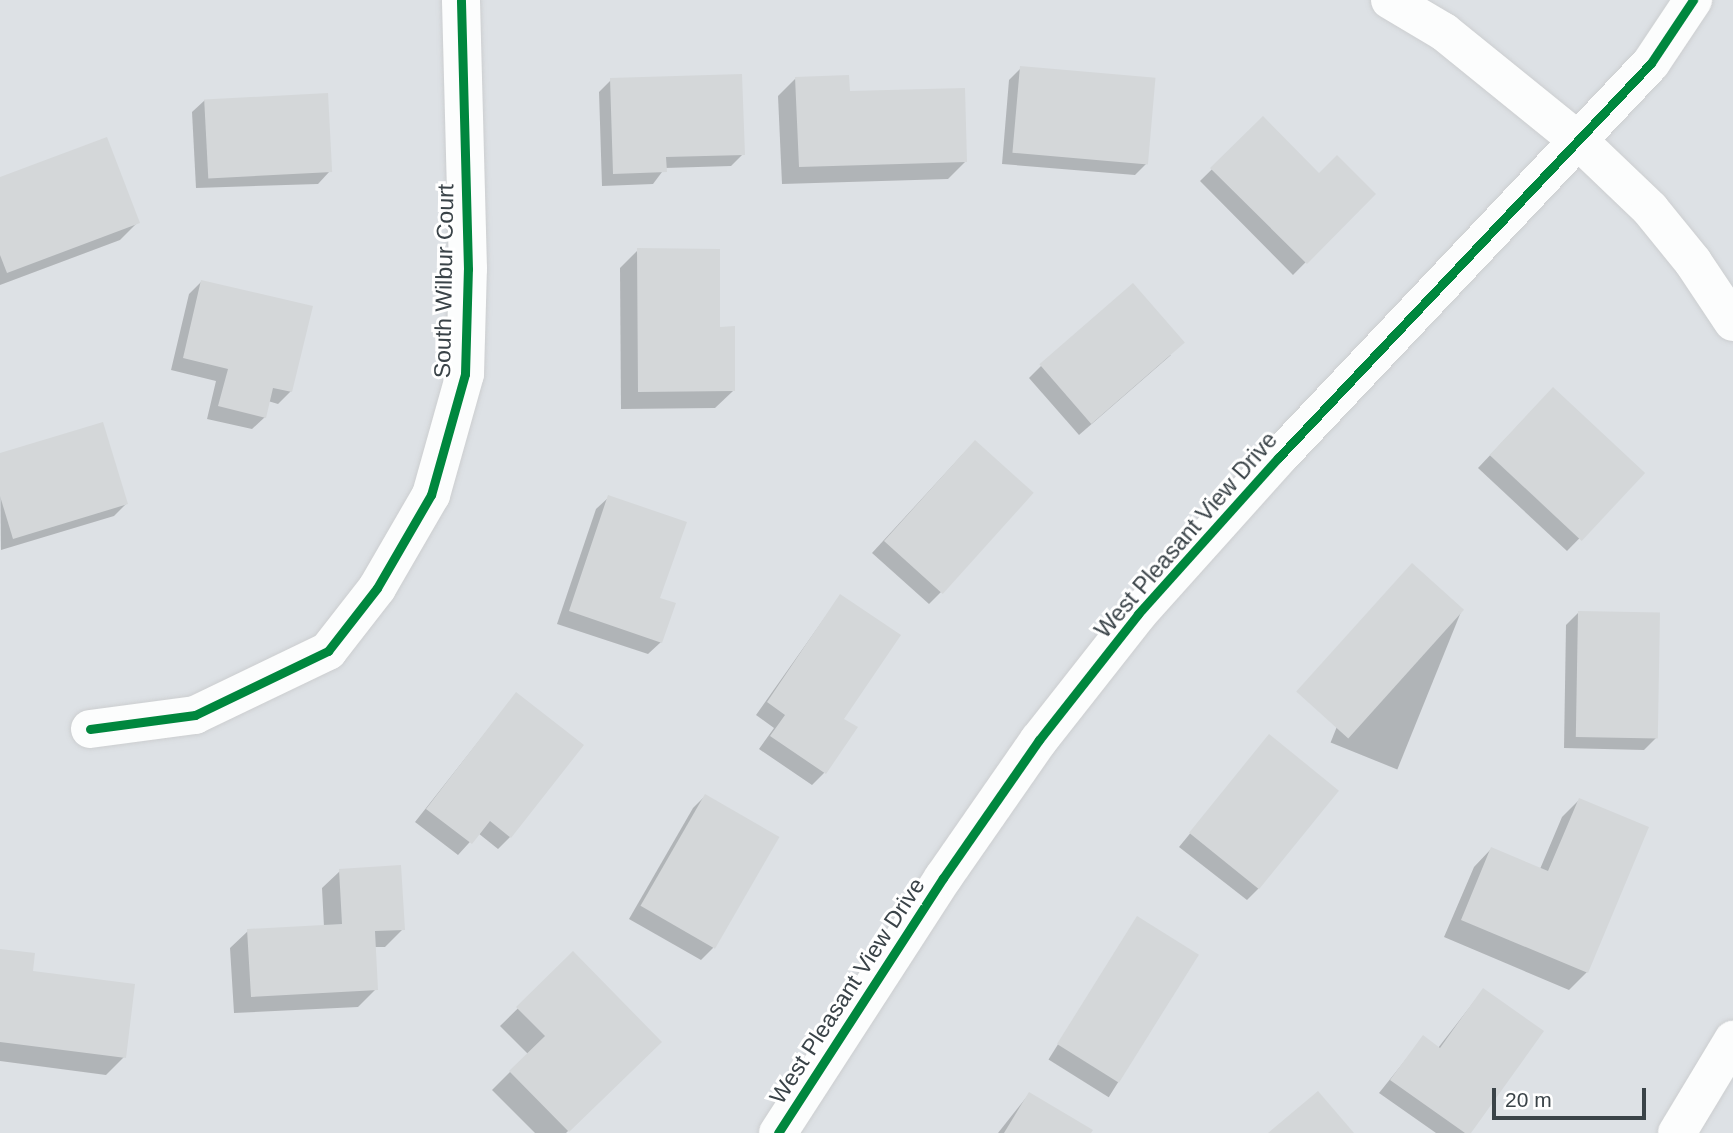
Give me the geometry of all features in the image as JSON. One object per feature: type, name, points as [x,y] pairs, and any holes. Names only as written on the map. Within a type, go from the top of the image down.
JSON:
[{"type":"street","name":"South Wilbur Court","points":[[90,729],[195,715],[328,651],[377,588],[430,495],[447,449],[465,374],[468,269],[461,0]]},
{"type":"street","points":[[1390,0],[1444,32],[1580,142],[1650,209],[1693,262],[1733,322]]},
{"type":"street","name":"West Pleasant View Drive","points":[[778,1133],[950,867],[1039,740],[1138,614],[1278,458],[1580,142],[1651,63],[1693,0]]},
{"type":"street","points":[[1676,1133],[1733,1040]]},
{"type":"shaded area","points":[[0,0],[1733,0],[1733,1133],[0,1133]]},
{"type":"building","points":[[1020,66],[1155,78],[1148,165],[1012,153]]},
{"type":"building","points":[[742,74],[745,155],[666,157],[667,172],[613,174],[610,78]]},
{"type":"building","points":[[849,75],[850,91],[965,88],[967,162],[799,167],[795,77]]},
{"type":"building","points":[[328,93],[332,172],[208,178],[204,99]]},
{"type":"building","points":[[1263,116],[1319,173],[1337,155],[1376,194],[1307,264],[1210,168]]},
{"type":"building","points":[[107,137],[140,223],[7,273],[0,255],[0,177]]},
{"type":"building","points":[[637,248],[720,249],[720,327],[735,326],[735,391],[638,392]]},
{"type":"building","points":[[201,280],[313,306],[292,392],[273,388],[266,418],[218,406],[228,369],[183,358]]},
{"type":"building","points":[[1133,283],[1185,343],[1091,424],[1039,364]]},
{"type":"building","points":[[1553,387],[1645,473],[1582,541],[1490,455]]},
{"type":"building","points":[[103,422],[128,504],[13,539],[0,496],[0,453]]},
{"type":"building","points":[[975,440],[1034,493],[943,594],[884,541]]},
{"type":"building","points":[[608,495],[687,522],[660,598],[676,603],[662,643],[569,611]]},
{"type":"building","points":[[1412,563],[1464,610],[1348,738],[1296,692]]},
{"type":"building","points":[[840,594],[901,635],[844,719],[858,727],[826,774],[770,736],[785,715],[767,702]]},
{"type":"building","points":[[1578,611],[1660,612],[1658,738],[1576,737]]},
{"type":"building","points":[[516,692],[584,745],[511,838],[490,821],[472,844],[426,809]]},
{"type":"building","points":[[1269,734],[1339,791],[1259,889],[1189,833]]},
{"type":"building","points":[[705,794],[779,837],[715,949],[640,906]]},
{"type":"building","points":[[1579,798],[1649,827],[1588,973],[1461,920],[1491,847],[1548,871]]},
{"type":"building","points":[[401,865],[405,930],[375,931],[378,990],[251,997],[247,929],[342,924],[339,869]]},
{"type":"building","points":[[1137,916],[1199,955],[1119,1083],[1057,1044]]},
{"type":"building","points":[[0,949],[35,953],[33,971],[135,984],[126,1058],[0,1042]]},
{"type":"building","points":[[573,951],[662,1042],[569,1132],[509,1071],[545,1036],[516,1007]]},
{"type":"building","points":[[1483,988],[1544,1031],[1471,1133],[1465,1133],[1390,1080],[1423,1035],[1440,1048]]},
{"type":"building","points":[[1318,1091],[1354,1133],[1268,1133]]},
{"type":"building","points":[[1029,1092],[1093,1130],[1091,1133],[1004,1133]]},
{"type":"cycle path","points":[[90,729],[195,715],[328,651],[377,588],[431,495],[465,374],[468,269],[461,0]]},
{"type":"cycle path","points":[[778,1133],[943,878],[1039,740],[1138,614],[1278,458],[1651,63],[1693,0]]}]
